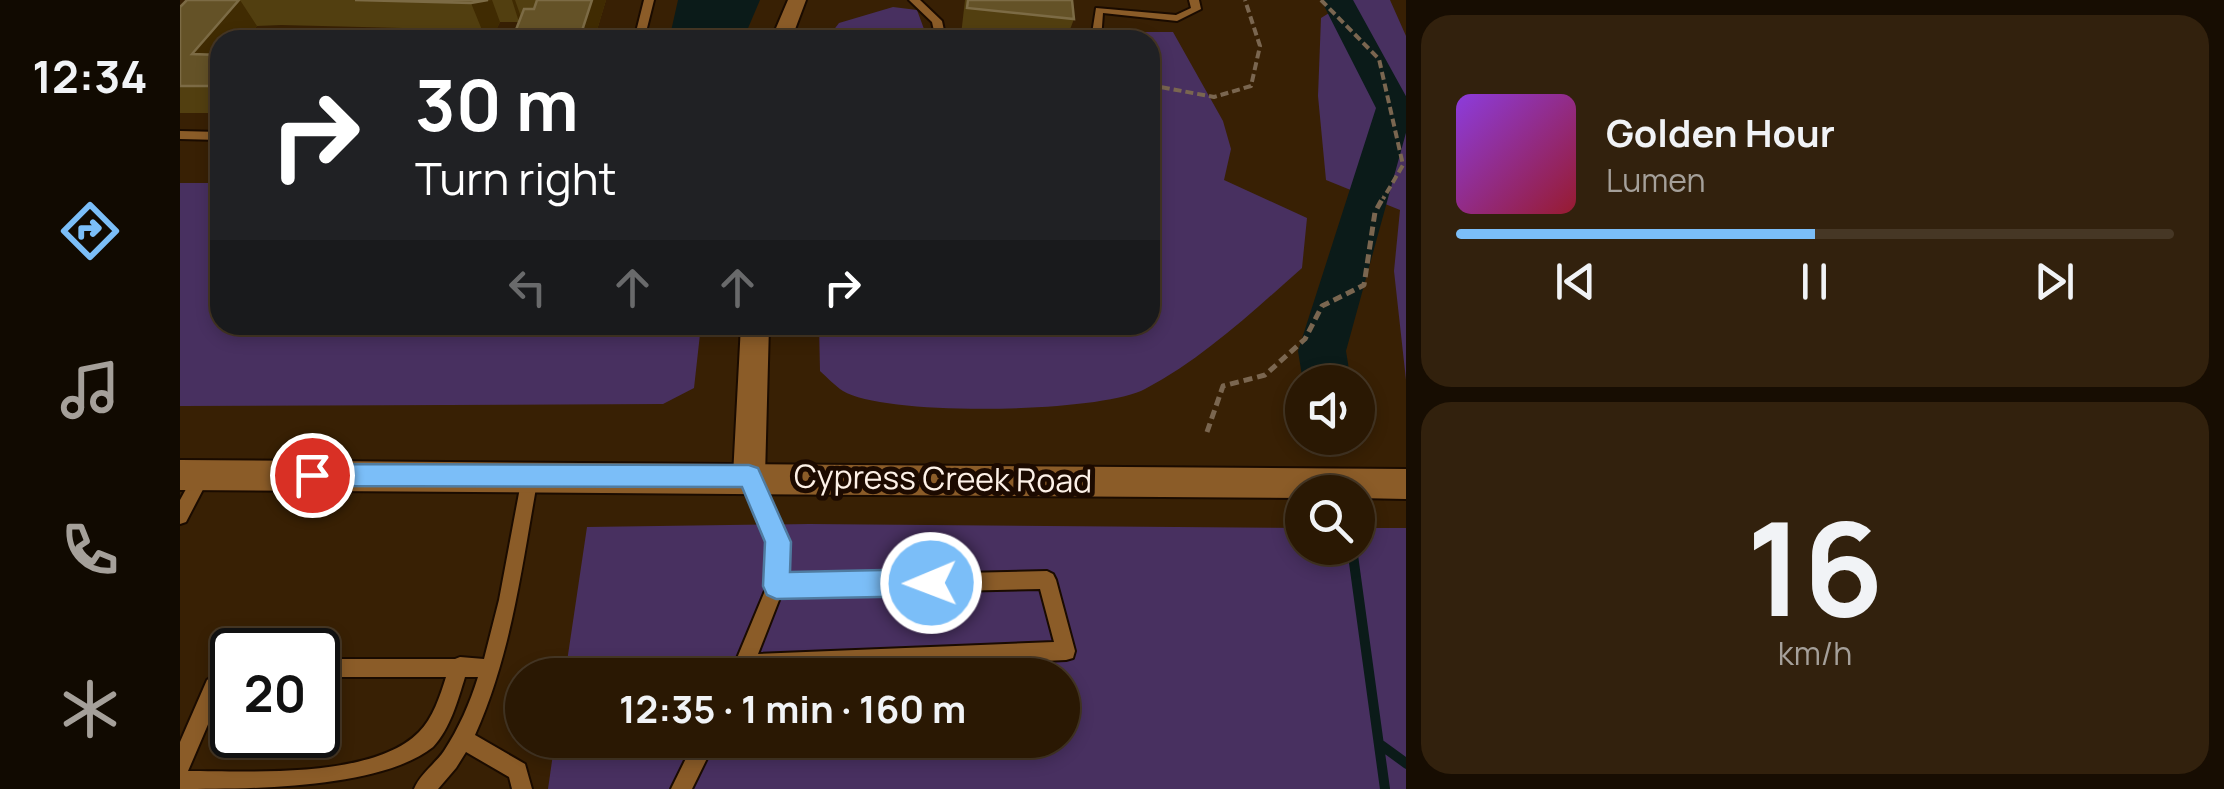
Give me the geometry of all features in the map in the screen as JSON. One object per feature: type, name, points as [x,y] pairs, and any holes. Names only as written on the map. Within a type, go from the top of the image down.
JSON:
[{"type":"main road","points":[[786,30],[797,0]]},
{"type":"main road","points":[[749,476],[755,335]]},
{"type":"main road","name":"Cypress Creek Road","points":[[191,475],[749,476],[1406,484]]},
{"type":"lane","points":[[641,30],[648,0]]},
{"type":"lane","points":[[914,0],[937,20],[939,30]]},
{"type":"lane","points":[[1136,0],[1138,14]]},
{"type":"lane","points":[[1097,30],[1099,10],[1178,18],[1196,9],[1194,0]]},
{"type":"lane","points":[[180,135],[210,136]]},
{"type":"lane","points":[[180,516],[191,475]]},
{"type":"lane","points":[[747,658],[776,586],[778,542],[749,476]]},
{"type":"lane","points":[[424,789],[465,740],[489,668],[530,477]]},
{"type":"lane","points":[[776,586],[1047,580],[1066,651],[940,658]]},
{"type":"lane","points":[[180,780],[335,782],[377,770],[424,743],[439,722],[460,666]]},
{"type":"lane","points":[[340,668],[489,668]]},
{"type":"lane","points":[[180,766],[210,696]]},
{"type":"lane","points":[[465,740],[518,770],[522,789]]},
{"type":"lane","points":[[681,789],[697,758]]},
{"type":"path","points":[[1160,87],[1215,98],[1237,94],[1251,86],[1260,46],[1245,0]]},
{"type":"path","points":[[1207,432],[1223,386],[1265,375],[1305,339],[1322,306],[1364,286],[1375,212],[1403,165],[1380,60],[1321,0]]},
{"type":"shaded area","points":[[678,0],[760,0],[747,30],[671,30]]},
{"type":"shaded area","points":[[1350,0],[1390,0],[1406,36],[1406,380],[1394,271],[1400,210],[1326,180],[1318,96],[1321,18]]},
{"type":"shaded area","points":[[893,7],[917,10],[924,30],[834,30],[839,23]]},
{"type":"shaded area","points":[[1160,32],[1173,32],[1223,121],[1231,149],[1224,180],[1307,218],[1302,268],[1187,363],[1145,389],[1121,397],[994,409],[902,405],[843,391],[820,371],[819,335],[1160,335]]},
{"type":"shaded area","points":[[180,183],[210,183],[210,335],[700,335],[694,388],[663,404],[180,406]]},
{"type":"shaded area","points":[[809,524],[1285,528],[1285,565],[1375,565],[1375,528],[1406,528],[1406,789],[548,789],[552,758],[1080,758],[1080,658],[568,658],[587,527]]},
{"type":"building","points":[[187,0],[239,0],[192,54],[210,55],[210,86],[180,86],[180,7]]},
{"type":"building","points":[[355,0],[488,0],[471,3]]},
{"type":"building","points":[[537,0],[592,0],[582,30],[516,30],[524,9],[534,9]]},
{"type":"building","points":[[968,0],[1072,0],[1074,19],[967,8]]},
{"type":"waterway","points":[[1324,365],[1322,351],[1394,108],[1337,0]]},
{"type":"waterway","points":[[1354,565],[1385,789]]},
{"type":"waterway","points":[[1381,745],[1406,763]]},
{"type":"route","points":[[312,475],[749,476],[778,542],[776,586],[931,583]]}]
